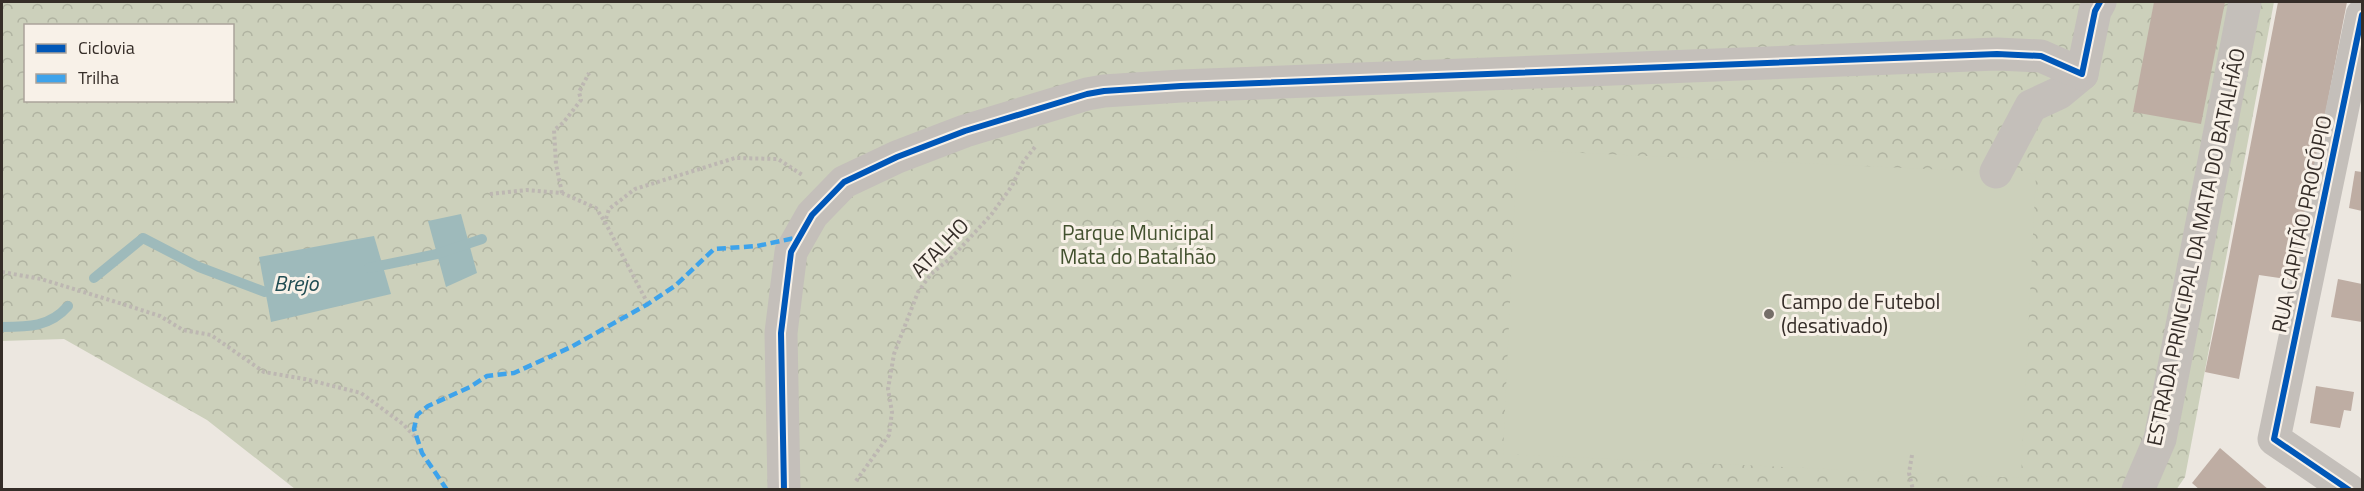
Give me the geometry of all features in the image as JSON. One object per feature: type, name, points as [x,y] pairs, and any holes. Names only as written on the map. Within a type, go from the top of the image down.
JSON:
[{"type":"street","points":[[1996,172],[2031,106],[2059,93],[2082,74],[2095,11],[2100,2]]},
{"type":"street","name":"ESTRADA PRINCIPAL DA MATA DO BATALHÃO","points":[[2138,489],[2160,439],[2246,2]]},
{"type":"street","name":"RUA CAPITÃO PROCÓPIO","points":[[2349,489],[2274,439],[2362,15]]},
{"type":"street","points":[[784,489],[781,333],[791,252],[812,215],[844,182],[897,157],[965,131],[1104,91],[1997,54],[2041,56],[2082,74]]},
{"type":"path","points":[[562,193],[556,164],[554,130],[577,107],[581,100],[579,92],[589,73]]},
{"type":"path","points":[[605,222],[609,209],[635,189],[735,158],[778,159],[831,196]]},
{"type":"path","points":[[490,194],[527,190],[562,193],[596,208],[648,304]]},
{"type":"path","points":[[2,272],[41,279],[160,316],[183,330],[211,335],[264,372],[362,393],[403,424],[417,439]]},
{"type":"path","points":[[1912,455],[1909,473],[1913,489]]},
{"type":"green space","name":"Parque Municipal Mata do Batalhão","points":[[2,2],[2274,2],[2185,477],[2176,490],[295,489],[207,420],[64,339],[2,341]]},
{"type":"green space","name":"Campo de Futebol (desativado)","points":[[1517,150],[2036,174],[2021,478],[1503,454]]},
{"type":"water","points":[[461,214],[477,273],[446,287],[428,221]]},
{"type":"water","name":"Brejo","points":[[374,236],[391,294],[271,322],[259,257]]},
{"type":"building","points":[[2154,2],[2225,2],[2201,124],[2133,112]]},
{"type":"building","points":[[2278,2],[2347,2],[2293,280],[2259,275],[2239,379],[2205,372]]},
{"type":"building","points":[[2355,171],[2362,172],[2362,211],[2349,208]]},
{"type":"building","points":[[2338,279],[2362,284],[2362,322],[2331,317]]},
{"type":"building","points":[[2316,386],[2354,392],[2351,411],[2344,410],[2340,428],[2310,423]]},
{"type":"building","points":[[2220,448],[2269,490],[2200,490],[2192,483]]},
{"type":"waterway","points":[[94,278],[143,238],[199,267],[265,292],[278,289]]},
{"type":"waterway","points":[[369,268],[437,254],[482,239]]},
{"type":"waterway","points":[[2,327],[30,326],[46,322],[68,306]]},
{"type":"marked path","points":[[447,490],[422,453],[414,429],[417,415],[428,406],[470,387],[487,376],[514,373],[571,347],[648,304],[675,286],[714,249],[757,246],[800,237]]},
{"type":"cycle path","points":[[784,490],[781,333],[791,252],[812,215],[844,182],[897,157],[965,131],[1087,94],[1181,86],[1997,54],[2041,56],[2082,74],[2095,11],[2100,2]]},
{"type":"cycle path","points":[[2349,490],[2274,439],[2362,15]]},
{"type":"place","name":"Campo de Futebol (desativado)","points":[[1769,314]]}]
